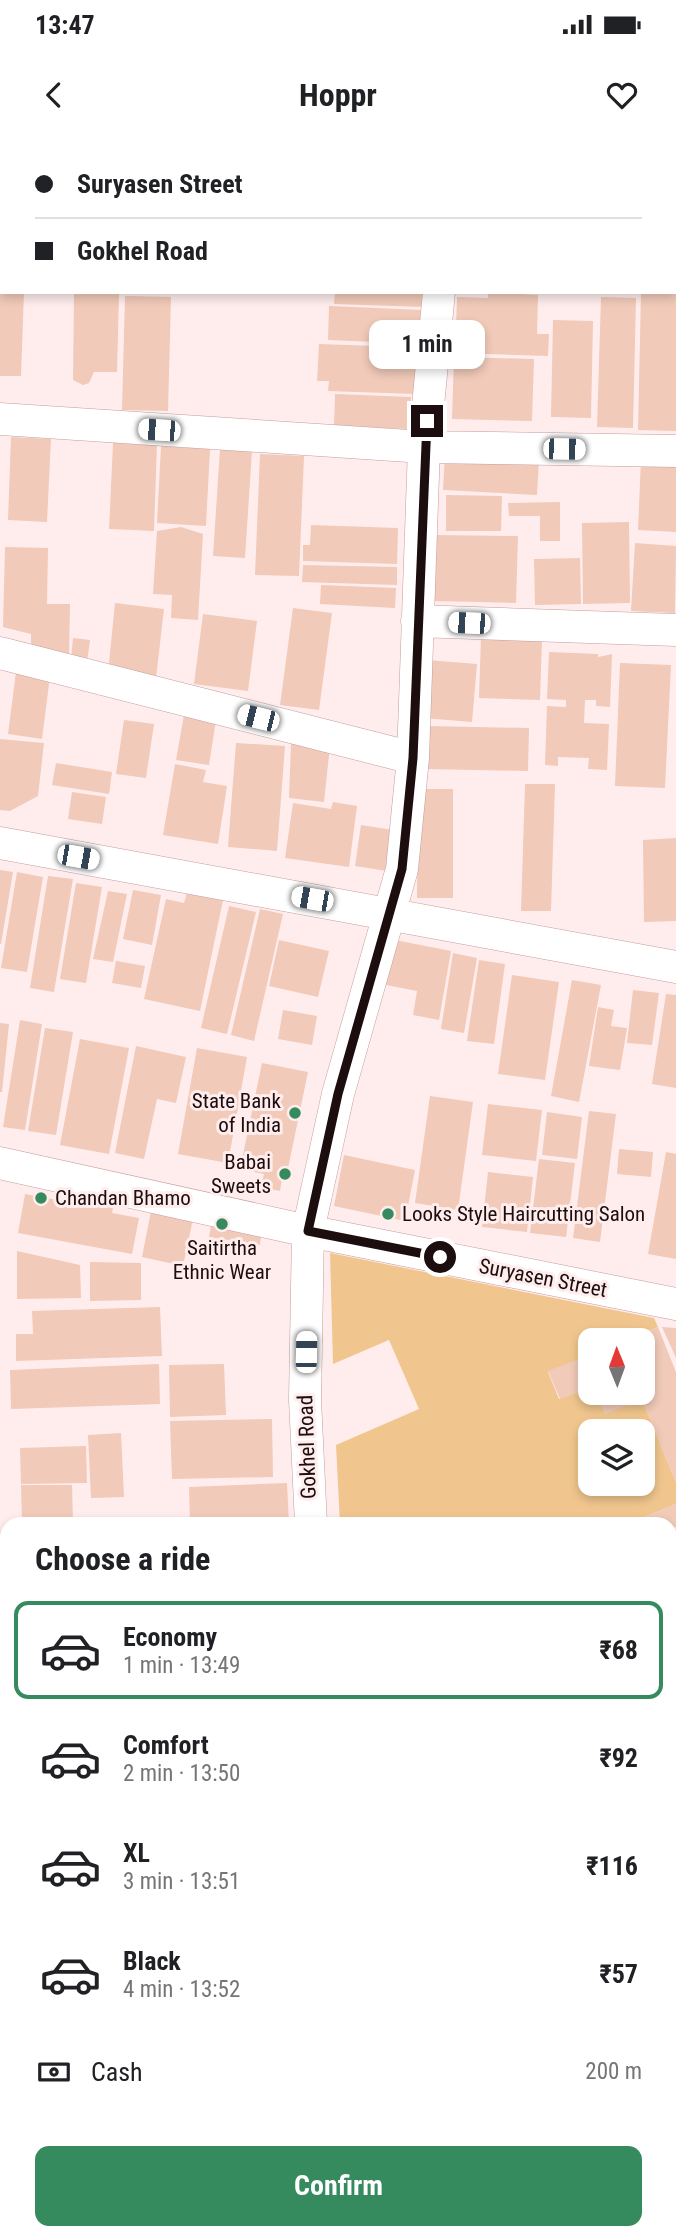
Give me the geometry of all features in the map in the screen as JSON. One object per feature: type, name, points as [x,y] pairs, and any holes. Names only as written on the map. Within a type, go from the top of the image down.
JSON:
[{"type":"street","name":"Gokhel Road","points":[[311,1517],[305,1400],[308,1231],[338,1094],[374,958],[402,869],[413,758],[424,447],[439,294]]},
{"type":"street","points":[[0,419],[424,447],[676,451]]},
{"type":"street","points":[[417,621],[676,630]]},
{"type":"street","points":[[0,653],[413,758]]},
{"type":"street","points":[[0,843],[676,967]]},
{"type":"street","name":"Suryasen Street","points":[[0,1163],[308,1231],[676,1304]]},
{"type":"shaded area","points":[[330,1253],[654,1318],[658,1327],[655,1328],[578,1328],[578,1360],[548,1372],[559,1399],[578,1392],[578,1405],[602,1405],[605,1413],[626,1405],[644,1405],[650,1419],[578,1419],[578,1496],[655,1496],[655,1431],[676,1482],[676,1504],[645,1517],[340,1517],[336,1445],[419,1409],[389,1340],[333,1364]]},
{"type":"building","points":[[0,294],[24,294],[21,376],[0,376]]},
{"type":"building","points":[[74,294],[119,294],[117,372],[94,372],[89,383],[83,385],[73,380]]},
{"type":"building","points":[[335,294],[424,294],[423,307],[334,304]]},
{"type":"building","points":[[488,294],[538,295],[537,334],[549,334],[548,356],[455,353],[457,297],[488,298]]},
{"type":"building","points":[[641,294],[676,294],[676,431],[638,430]]},
{"type":"building","points":[[125,296],[171,297],[168,411],[122,410]]},
{"type":"building","points":[[601,297],[636,298],[633,428],[597,427]]},
{"type":"building","points":[[329,306],[423,310],[421,344],[328,340]]},
{"type":"building","points":[[553,320],[593,321],[591,418],[551,417]]},
{"type":"building","points":[[319,344],[376,346],[376,350],[416,351],[414,394],[328,391],[329,381],[317,381]]},
{"type":"building","points":[[454,357],[534,359],[532,421],[452,419]]},
{"type":"building","points":[[335,394],[411,397],[409,429],[334,426]]},
{"type":"building","points":[[11,437],[51,439],[47,522],[8,520]]},
{"type":"building","points":[[113,443],[157,444],[154,531],[109,529]]},
{"type":"building","points":[[161,446],[210,449],[206,526],[157,523]]},
{"type":"building","points":[[220,449],[252,451],[245,558],[213,556]]},
{"type":"building","points":[[260,454],[304,456],[299,576],[255,575]]},
{"type":"building","points":[[445,455],[539,460],[537,495],[443,490]]},
{"type":"building","points":[[641,459],[676,460],[676,532],[638,530]]},
{"type":"building","points":[[446,495],[502,496],[501,531],[446,531]]},
{"type":"building","points":[[560,502],[560,541],[540,541],[540,516],[509,516],[508,503]]},
{"type":"building","points":[[629,522],[630,603],[583,604],[582,523]]},
{"type":"building","points":[[311,525],[398,528],[397,564],[303,561],[303,545],[310,545]]},
{"type":"building","points":[[181,527],[203,534],[198,620],[171,618],[172,595],[153,594],[157,531]]},
{"type":"building","points":[[435,535],[518,536],[516,603],[434,601]]},
{"type":"building","points":[[635,543],[676,546],[675,613],[631,611]]},
{"type":"building","points":[[5,547],[48,548],[47,604],[70,604],[69,654],[31,653],[31,634],[3,627]]},
{"type":"building","points":[[580,558],[581,604],[535,605],[534,559]]},
{"type":"building","points":[[303,565],[397,567],[397,585],[302,582]]},
{"type":"building","points":[[321,585],[396,588],[395,608],[320,604]]},
{"type":"building","points":[[115,603],[164,609],[156,678],[108,673]]},
{"type":"building","points":[[293,608],[332,613],[319,710],[280,705]]},
{"type":"building","points":[[203,614],[257,621],[248,691],[194,684]]},
{"type":"building","points":[[481,637],[542,639],[540,700],[479,698]]},
{"type":"building","points":[[73,638],[90,640],[87,662],[71,659]]},
{"type":"building","points":[[549,652],[598,654],[598,657],[612,654],[610,707],[596,706],[596,700],[585,700],[584,723],[609,724],[607,770],[588,769],[589,758],[558,757],[558,766],[545,765],[547,706],[566,707],[566,700],[547,699]]},
{"type":"building","points":[[427,660],[477,664],[472,722],[423,718]]},
{"type":"building","points":[[620,663],[671,665],[665,788],[615,786]]},
{"type":"building","points":[[16,672],[50,676],[42,739],[8,734]]},
{"type":"building","points":[[184,715],[216,720],[209,765],[176,760]]},
{"type":"building","points":[[124,720],[154,724],[146,778],[116,774]]},
{"type":"building","points":[[427,726],[529,728],[528,771],[426,769]]},
{"type":"building","points":[[298,738],[330,746],[324,802],[289,798],[291,744]]},
{"type":"building","points":[[0,739],[44,743],[38,796],[10,811],[0,810]]},
{"type":"building","points":[[236,743],[285,746],[277,851],[228,847]]},
{"type":"building","points":[[56,763],[112,772],[109,794],[52,785]]},
{"type":"building","points":[[175,764],[206,770],[203,782],[227,786],[218,844],[163,835]]},
{"type":"building","points":[[525,784],[555,784],[551,911],[521,911]]},
{"type":"building","points":[[418,789],[453,789],[453,898],[417,898]]},
{"type":"building","points":[[72,792],[106,797],[102,824],[68,819]]},
{"type":"building","points":[[333,802],[357,806],[349,867],[285,858],[293,803],[331,809]]},
{"type":"building","points":[[361,825],[399,831],[393,872],[355,866]]},
{"type":"building","points":[[676,838],[676,921],[644,922],[643,840]]},
{"type":"building","points":[[0,870],[13,872],[1,944],[0,944]]},
{"type":"building","points":[[17,872],[43,877],[27,972],[1,968]]},
{"type":"building","points":[[48,876],[73,879],[54,992],[30,988]]},
{"type":"building","points":[[76,883],[102,887],[86,983],[60,979]]},
{"type":"building","points":[[133,890],[161,895],[152,945],[123,939]]},
{"type":"building","points":[[108,891],[127,894],[113,962],[93,959]]},
{"type":"building","points":[[187,892],[223,900],[200,1011],[144,999],[166,899],[184,903]]},
{"type":"building","points":[[229,906],[256,912],[227,1034],[201,1028]]},
{"type":"building","points":[[260,909],[283,914],[254,1041],[231,1035]]},
{"type":"building","points":[[279,940],[329,951],[318,997],[269,986]]},
{"type":"building","points":[[395,940],[451,951],[439,1020],[413,1015],[417,991],[386,985]]},
{"type":"building","points":[[453,953],[477,958],[464,1033],[441,1029]]},
{"type":"building","points":[[479,960],[505,964],[494,1044],[467,1041]]},
{"type":"building","points":[[116,961],[145,966],[141,988],[112,983]]},
{"type":"building","points":[[512,975],[559,982],[545,1080],[498,1074]]},
{"type":"building","points":[[572,980],[601,985],[579,1102],[551,1096]]},
{"type":"building","points":[[633,990],[659,993],[652,1045],[627,1043]]},
{"type":"building","points":[[666,994],[676,995],[676,1088],[652,1084]]},
{"type":"building","points":[[598,1007],[614,1010],[611,1026],[627,1028],[620,1070],[589,1066]]},
{"type":"building","points":[[283,1010],[317,1016],[312,1045],[278,1039]]},
{"type":"building","points":[[20,1020],[42,1024],[25,1130],[3,1127]]},
{"type":"building","points":[[0,1023],[9,1024],[2,1092],[0,1092]]},
{"type":"building","points":[[45,1028],[73,1032],[56,1135],[28,1131]]},
{"type":"building","points":[[80,1039],[129,1048],[109,1154],[60,1145]]},
{"type":"building","points":[[136,1046],[186,1057],[176,1103],[157,1099],[144,1159],[115,1153]]},
{"type":"building","points":[[197,1048],[247,1057],[228,1163],[178,1154]]},
{"type":"building","points":[[262,1063],[308,1072],[286,1178],[282,1178],[280,1191],[261,1187],[264,1174],[240,1169]]},
{"type":"building","points":[[430,1096],[473,1102],[458,1210],[415,1203]]},
{"type":"building","points":[[488,1104],[542,1110],[536,1161],[482,1155]]},
{"type":"building","points":[[589,1111],[616,1114],[600,1242],[573,1238]]},
{"type":"building","points":[[547,1112],[582,1117],[577,1159],[542,1155]]},
{"type":"building","points":[[619,1149],[653,1152],[651,1177],[617,1174]]},
{"type":"building","points":[[666,1152],[676,1154],[676,1259],[648,1254]]},
{"type":"building","points":[[344,1155],[415,1170],[405,1221],[334,1206]]},
{"type":"building","points":[[539,1159],[575,1163],[566,1237],[530,1233]]},
{"type":"building","points":[[488,1172],[533,1177],[527,1232],[482,1227]]},
{"type":"building","points":[[25,1194],[90,1206],[90,1203],[113,1208],[112,1213],[139,1218],[132,1254],[18,1233]]},
{"type":"building","points":[[151,1211],[193,1219],[183,1266],[142,1257]]},
{"type":"building","points":[[212,1220],[262,1227],[260,1245],[209,1237]]},
{"type":"building","points":[[17,1251],[80,1265],[81,1298],[17,1299]]},
{"type":"building","points":[[90,1262],[141,1263],[141,1300],[90,1301]]},
{"type":"building","points":[[160,1307],[162,1356],[16,1361],[16,1334],[33,1334],[32,1311]]},
{"type":"building","points":[[658,1327],[676,1372],[676,1482],[655,1431],[655,1419],[650,1419],[644,1405],[655,1405],[655,1328]]},
{"type":"building","points":[[662,1327],[676,1328],[676,1358]]},
{"type":"building","points":[[578,1360],[578,1392],[560,1399],[548,1371]]},
{"type":"building","points":[[159,1364],[160,1404],[11,1409],[10,1370]]},
{"type":"building","points":[[224,1364],[226,1415],[170,1417],[169,1365]]},
{"type":"building","points":[[602,1405],[627,1405],[605,1414]]},
{"type":"building","points":[[272,1419],[273,1477],[172,1479],[170,1421]]},
{"type":"building","points":[[121,1433],[124,1497],[91,1498],[88,1435]]},
{"type":"building","points":[[86,1446],[87,1483],[21,1484],[20,1448]]},
{"type":"building","points":[[287,1483],[289,1517],[190,1517],[189,1487]]},
{"type":"building","points":[[21,1485],[72,1485],[73,1517],[22,1517]]},
{"type":"building","points":[[676,1504],[676,1517],[645,1517]]},
{"type":"place","name":"State Bank of India","points":[[295,1113]]},
{"type":"place","name":"Babai Sweets","points":[[285,1174]]},
{"type":"place","name":"Chandan Bhamo","points":[[41,1198]]},
{"type":"place","name":"Looks Style Haircutting Salon","points":[[388,1214]]},
{"type":"place","name":"Saitirtha Ethnic Wear","points":[[222,1224]]},
{"type":"route","points":[[427,421],[413,758],[402,869],[374,958],[338,1094],[308,1231],[440,1257]]}]
